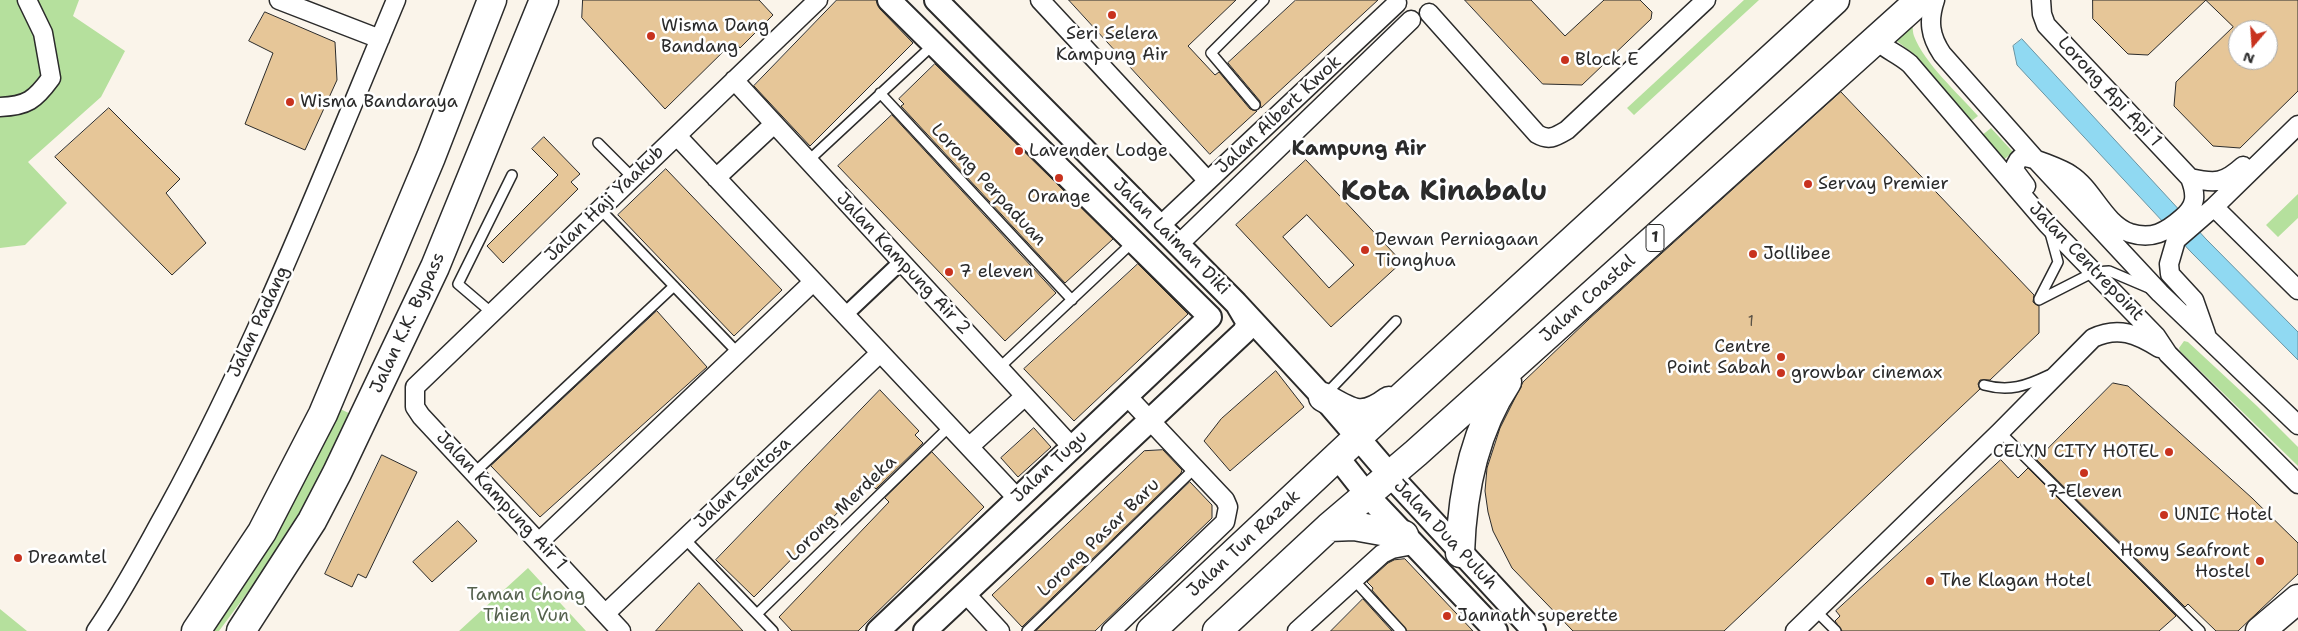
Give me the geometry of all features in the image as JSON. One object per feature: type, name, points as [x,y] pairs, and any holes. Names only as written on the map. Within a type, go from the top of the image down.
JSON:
[{"type":"main road","points":[[196,631],[262,532],[323,414],[431,157],[492,0]]},
{"type":"main road","name":"Jalan K.K. Bypass","points":[[241,631],[312,521],[341,464],[435,267],[544,0]]},
{"type":"main road","points":[[1338,458],[1358,437],[1835,0]]},
{"type":"main road","name":"Jalan Coastal","points":[[1368,496],[1920,0]]},
{"type":"main road","points":[[1460,553],[1466,482],[1486,418],[1506,383],[1555,329]]},
{"type":"main road","points":[[1323,397],[1347,410],[1367,414],[1374,412],[1434,368]]},
{"type":"main road","name":"Jalan Tun Razak","points":[[1151,631],[1338,458]]},
{"type":"main road","points":[[1217,631],[1329,527],[1368,496]]},
{"type":"main road","points":[[1329,527],[1354,526],[1409,540]]},
{"type":"main road","points":[[2260,631],[2298,599]]},
{"type":"street","points":[[0,108],[20,107],[39,96],[51,78],[43,33],[27,0]]},
{"type":"street","points":[[279,0],[380,39]]},
{"type":"street","name":"Jalan Padang","points":[[96,631],[116,603],[203,443],[288,258],[396,0]]},
{"type":"street","name":"Jalan Haji Yaakub","points":[[421,416],[415,407],[415,387],[818,0]]},
{"type":"street","name":"Jalan Laiman Diki","points":[[889,0],[1197,304]]},
{"type":"street","name":"Jalan Laiman Diki","points":[[936,0],[1236,303],[1358,437]]},
{"type":"street","points":[[1040,0],[1208,181]]},
{"type":"street","points":[[1397,2],[1401,14],[1411,20],[1421,19],[1430,6],[1537,134],[1544,138],[1554,138],[1566,130],[1706,0]]},
{"type":"street","name":"Jalan Centrepoint","points":[[1936,0],[1930,24],[1936,45],[2036,160],[2160,293],[2298,425]]},
{"type":"street","name":"Lorong Api Api 1","points":[[2041,0],[2042,14],[2046,25],[2190,178]]},
{"type":"street","name":"Jalan Albert Kwok","points":[[1160,226],[1397,2]]},
{"type":"street","name":"Jalan Albert Kwok","points":[[1179,244],[1411,20]]},
{"type":"street","name":"Jalan Centrepoint","points":[[1876,40],[1883,47],[1897,53],[1910,64],[2047,224],[2156,336],[2168,354],[2298,484]]},
{"type":"street","name":"Jalan Kampung Air 2","points":[[734,80],[1072,447]]},
{"type":"street","points":[[716,178],[774,124]]},
{"type":"street","points":[[2208,338],[2194,300],[2174,281],[2170,274],[2169,264],[2176,240],[2214,207],[2298,125]]},
{"type":"street","points":[[676,136],[1017,498]]},
{"type":"street","points":[[2047,224],[2038,202],[2014,170],[2018,160],[2022,157],[2031,157],[2072,175],[2120,228],[2143,236],[2165,232],[2194,206],[2195,198],[2190,178],[2220,181],[2228,179],[2255,156],[2265,158]]},
{"type":"street","points":[[2214,207],[2298,290]]},
{"type":"street","points":[[845,315],[901,262]]},
{"type":"street","points":[[539,542],[813,282]]},
{"type":"street","name":"Jalan Tugu","points":[[925,631],[1244,332],[1248,323],[1236,303]]},
{"type":"street","name":"Jalan Tugu","points":[[878,631],[1210,317],[1197,304]]},
{"type":"street","points":[[1795,631],[2000,432],[2093,338],[2103,333],[2126,331],[2141,337],[2168,354]]},
{"type":"street","name":"Jalan Sentosa","points":[[606,613],[880,353]]},
{"type":"street","points":[[969,447],[1024,396]]},
{"type":"street","points":[[1111,631],[1225,522],[1228,508],[1225,500],[1127,396]]},
{"type":"street","name":"Jalan Kampung Air 1","points":[[421,416],[621,631]]},
{"type":"street","name":"Jalan Dua Puluh","points":[[1358,437],[1460,553],[1534,631]]},
{"type":"street","name":"Jalan Dua Puluh","points":[[1338,458],[1368,496],[1496,631]]},
{"type":"street","points":[[1297,631],[1382,554],[1409,540]]},
{"type":"street","points":[[964,593],[1000,631]]},
{"type":"lane","points":[[1255,105],[1211,53],[1264,0]]},
{"type":"lane","points":[[808,161],[934,44]]},
{"type":"lane","name":"Lorong Perpaduan","points":[[880,93],[1072,300]]},
{"type":"lane","points":[[598,144],[633,178]]},
{"type":"lane","points":[[492,313],[458,284],[512,175]]},
{"type":"lane","points":[[600,209],[738,353]]},
{"type":"lane","points":[[2047,224],[2057,251],[2058,262],[2039,300],[2094,272],[2109,271],[2160,293]]},
{"type":"lane","points":[[999,368],[1133,242]]},
{"type":"lane","points":[[474,473],[674,286]]},
{"type":"lane","points":[[1323,397],[1396,321]]},
{"type":"lane","points":[[1984,385],[2008,389],[2021,387],[2062,369]]},
{"type":"lane","name":"Lorong Merdeka","points":[[757,614],[950,427]]},
{"type":"lane","points":[[2000,432],[2200,631]]},
{"type":"lane","name":"Lorong Pasar Baru","points":[[1027,631],[1194,469]]},
{"type":"lane","points":[[684,538],[773,631]]},
{"type":"lane","points":[[1353,579],[1402,631]]},
{"type":"lane","points":[[1816,611],[1836,631]]},
{"type":"green space","points":[[0,0],[79,0],[73,16],[125,51],[101,97],[28,162],[67,203],[25,245],[0,248]]},
{"type":"green space","points":[[1744,0],[1759,0],[1634,115],[1627,108]]},
{"type":"green space","points":[[1912,16],[1914,36],[1926,57],[1978,116],[1970,122],[1914,54],[1894,39]]},
{"type":"green space","points":[[1991,128],[2013,152],[2001,162],[1981,136]]},
{"type":"green space","points":[[2298,194],[2298,218],[2278,237],[2266,225]]},
{"type":"green space","points":[[2184,341],[2188,342],[2257,406],[2298,447],[2298,466],[2180,351],[2179,348]]},
{"type":"green space","points":[[338,408],[353,415],[298,519],[279,550],[219,631],[213,631],[269,543]]},
{"type":"green space","name":"Taman Chong Thien Vun","points":[[528,568],[586,631],[459,631]]},
{"type":"green space","points":[[0,609],[27,631],[0,631]]},
{"type":"water","points":[[2022,39],[2206,239],[2298,332],[2298,360],[2191,252],[2017,65],[2013,46]]},
{"type":"building","name":"Wisma Dang Bandang","points":[[583,0],[759,0],[773,15],[740,48],[734,41],[665,109],[582,18]]},
{"type":"building","points":[[837,0],[876,0],[880,9],[913,43],[810,146],[754,86]]},
{"type":"building","points":[[1069,0],[1236,0],[1188,46],[1215,75],[1219,72],[1250,109],[1257,111],[1210,154]]},
{"type":"building","points":[[1296,0],[1378,0],[1261,108],[1260,101],[1228,63]]},
{"type":"building","name":"Block E","points":[[1465,0],[1531,0],[1565,36],[1604,0],[1640,0],[1652,12],[1651,19],[1582,85],[1543,84]]},
{"type":"building","points":[[2093,0],[2206,0],[2148,55],[2128,54],[2093,19]]},
{"type":"building","points":[[2206,0],[2298,0],[2298,91],[2240,148],[2213,146],[2174,106],[2176,82],[2228,32],[2228,70],[2278,70],[2278,20],[2228,20],[2228,22]]},
{"type":"building","name":"Wisma Bandaraya","points":[[265,12],[335,42],[337,80],[305,150],[245,124],[273,53],[249,41]]},
{"type":"building","points":[[935,64],[1113,239],[1065,283],[901,106],[904,104],[899,99]]},
{"type":"building","name":"Centre Point Sabah","points":[[1841,92],[2034,295],[2033,302],[2039,306],[2039,333],[1990,380],[1980,380],[1978,384],[1980,389],[1724,631],[1573,631],[1512,568],[1493,531],[1485,491],[1487,468],[1500,428],[1523,382],[1589,319]]},
{"type":"building","points":[[109,108],[180,179],[166,193],[206,243],[172,275],[55,157]]},
{"type":"building","points":[[892,115],[1056,293],[1005,341],[838,166]]},
{"type":"building","points":[[544,137],[580,174],[571,182],[578,189],[503,263],[487,246],[558,175],[532,149]]},
{"type":"building","name":"Dewan Perniagaan Tionghua","points":[[1306,160],[1402,262],[1331,327],[1236,225]],"holes":[[[1307,215],[1354,265],[1329,288],[1283,237]]]},
{"type":"building","points":[[666,169],[782,290],[734,336],[618,215]]},
{"type":"building","points":[[1138,264],[1188,314],[1074,421],[1024,369]]},
{"type":"building","points":[[657,311],[707,367],[540,517],[491,466]]},
{"type":"building","points":[[1276,371],[1304,407],[1230,471],[1204,441],[1221,419]]},
{"type":"building","points":[[2113,383],[2128,386],[2252,498],[2298,543],[2298,574],[2238,631],[2216,631],[2188,604],[2185,607],[2037,460]]},
{"type":"building","points":[[880,390],[919,431],[915,435],[923,443],[876,489],[868,482],[754,597],[716,560]]},
{"type":"building","points":[[1034,428],[1051,447],[1018,477],[1001,458]]},
{"type":"building","points":[[1163,450],[1182,470],[1181,473],[1022,627],[992,595],[1144,451]]},
{"type":"building","points":[[932,452],[984,507],[858,631],[792,631],[779,617],[889,502],[885,498]]},
{"type":"building","points":[[382,455],[417,472],[366,578],[358,574],[352,587],[325,574]]},
{"type":"building","points":[[2001,460],[2018,478],[2028,468],[2176,616],[2159,631],[1842,631],[1835,621],[1840,616],[1836,611]]},
{"type":"building","points":[[1190,482],[1212,505],[1212,518],[1095,631],[1036,631]]},
{"type":"building","points":[[458,521],[477,541],[432,582],[413,562]]},
{"type":"building","points":[[1405,559],[1473,631],[1407,631],[1367,582],[1388,563],[1394,560]]},
{"type":"building","points":[[699,583],[743,631],[656,631]]},
{"type":"building","points":[[1363,599],[1392,631],[1331,631]]},
{"type":"place","name":"Seri Selera Kampung Air","points":[[1112,15]]},
{"type":"place","name":"Wisma Dang Bandang","points":[[651,36]]},
{"type":"place","name":"Block E","points":[[1565,60]]},
{"type":"place","name":"Wisma Bandaraya","points":[[290,102]]},
{"type":"place","name":"Lavender Lodge","points":[[1019,151]]},
{"type":"place","name":"Orange","points":[[1059,178]]},
{"type":"place","name":"Servay Premier","points":[[1808,184]]},
{"type":"place","name":"Dewan Perniagaan Tionghua","points":[[1365,250]]},
{"type":"place","name":"Jollibee","points":[[1753,254]]},
{"type":"place","name":"7 eleven","points":[[949,272]]},
{"type":"place","name":"Centre Point Sabah","points":[[1781,357]]},
{"type":"place","name":"growbar cinemax","points":[[1781,373]]},
{"type":"place","name":"CELYN CITY HOTEL","points":[[2169,452]]},
{"type":"place","name":"7-Eleven","points":[[2084,473]]},
{"type":"place","name":"UNIC Hotel","points":[[2164,515]]},
{"type":"place","name":"Dreamtel","points":[[18,558]]},
{"type":"place","name":"Homy Seafront Hostel","points":[[2260,561]]},
{"type":"place","name":"The Klagan Hotel","points":[[1930,581]]},
{"type":"place","name":"Jannath superette","points":[[1447,616]]},
{"type":"district","name":"Kampung Air","points":[[1359,150]]},
{"type":"district","name":"Kota Kinabalu","points":[[1444,193]]}]
